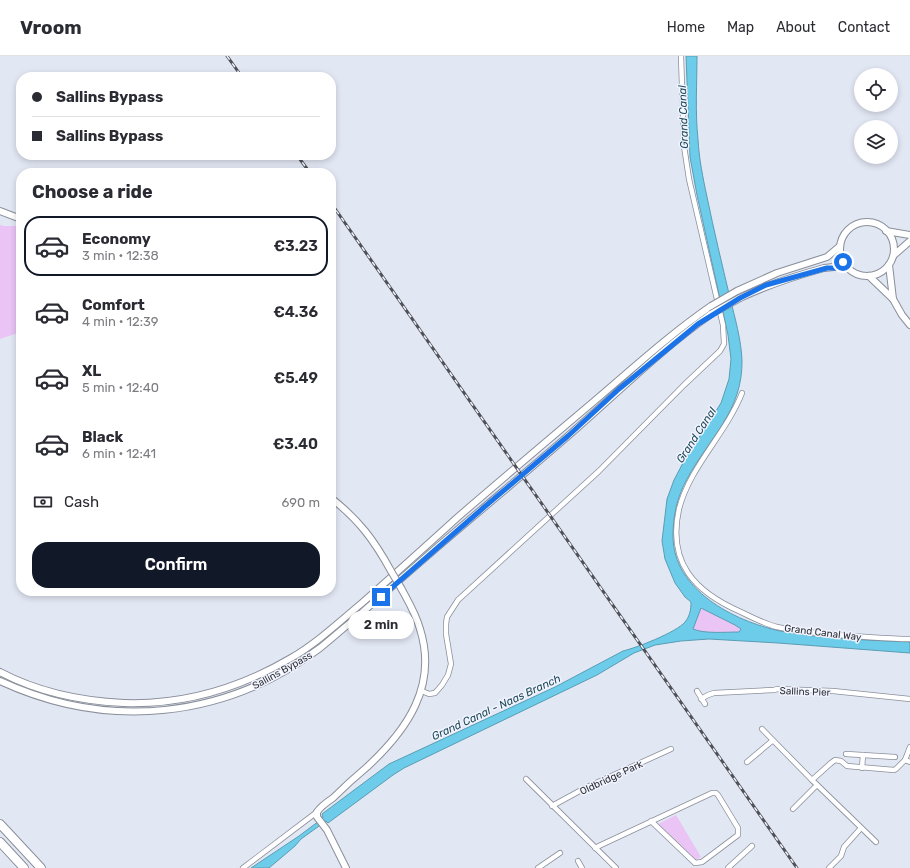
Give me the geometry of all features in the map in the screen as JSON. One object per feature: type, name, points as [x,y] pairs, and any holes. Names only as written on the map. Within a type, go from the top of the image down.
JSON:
[{"type":"highway","points":[[3,827],[41,868]]},
{"type":"highway","points":[[0,842],[24,868]]},
{"type":"main road","points":[[0,211],[16,217]]},
{"type":"main road","points":[[894,255],[892,239],[886,231],[882,227],[868,222],[860,223],[847,232],[842,239],[840,246],[841,254],[846,265],[854,273],[861,276],[869,276],[877,275],[884,271],[894,255],[910,241]]},
{"type":"main road","points":[[886,231],[910,235]]},
{"type":"main road","name":"Sallins Bypass","points":[[0,672],[28,685],[76,698],[137,703],[160,702],[199,696],[247,681],[310,646],[329,631],[476,501],[665,340],[711,306],[737,291],[777,273],[826,257],[840,246]]},
{"type":"main road","name":"Sallins Bypass","points":[[0,681],[35,695],[67,703],[94,709],[125,712],[176,709],[198,705],[220,699],[270,678],[321,648],[568,436],[619,389],[712,314],[766,285],[827,268],[836,268],[846,265]]},
{"type":"main road","points":[[889,265],[893,299]]},
{"type":"main road","points":[[869,276],[893,299],[910,325]]},
{"type":"main road","points":[[336,502],[361,525],[377,546],[416,617],[423,640],[425,654],[422,691],[417,705],[408,721],[383,751],[317,814],[346,868]]},
{"type":"street","points":[[422,691],[428,694],[435,693],[448,675],[451,664],[446,634],[446,624],[447,617],[458,600],[599,471],[684,385],[720,351],[724,344],[724,325],[689,179],[686,160],[681,56]]},
{"type":"street","name":"Grand Canal Way","points":[[742,393],[732,416],[698,467],[684,493],[678,517],[676,539],[681,562],[688,575],[708,595],[761,622],[796,630],[826,634],[910,639]]},
{"type":"street","name":"Sallins Pier","points":[[702,699],[714,693],[777,689],[833,691],[910,699]]},
{"type":"street","points":[[697,691],[705,704]]},
{"type":"street","points":[[762,729],[772,741],[876,842]]},
{"type":"street","points":[[747,762],[772,741]]},
{"type":"street","points":[[812,780],[835,760],[840,761],[847,766],[895,770],[905,760],[910,747]]},
{"type":"street","name":"Oldbridge Park","points":[[552,806],[585,788],[671,749]]},
{"type":"street","points":[[846,754],[895,757]]},
{"type":"street","points":[[862,768],[863,755]]},
{"type":"street","points":[[905,760],[910,762]]},
{"type":"street","points":[[526,779],[616,868]]},
{"type":"street","points":[[793,809],[817,785]]},
{"type":"street","points":[[595,848],[651,821],[716,792],[738,828],[738,835],[698,864],[695,863],[651,821]]},
{"type":"street","points":[[243,868],[317,814]]},
{"type":"street","points":[[829,868],[841,856],[844,847],[861,828]]},
{"type":"street","points":[[728,868],[752,846]]},
{"type":"street","points":[[538,868],[560,853]]},
{"type":"street","points":[[578,861],[582,868]]},
{"type":"shaded area","points":[[0,225],[16,226],[16,334],[0,339]]},
{"type":"shaded area","points":[[701,608],[741,629],[738,632],[702,632],[692,629]]},
{"type":"shaded area","points":[[676,815],[701,857],[696,860],[658,824]]},
{"type":"water","points":[[686,56],[697,56],[696,98],[700,161],[712,222],[738,329],[742,360],[741,378],[731,409],[687,479],[678,500],[673,536],[676,555],[683,572],[695,587],[709,600],[744,620],[780,631],[812,636],[910,642],[910,653],[709,639],[655,645],[634,653],[597,675],[404,768],[328,823],[326,821],[301,839],[269,868],[251,868],[323,818],[322,814],[389,764],[555,687],[623,651],[637,647],[665,635],[681,626],[687,620],[691,602],[685,597],[675,583],[665,559],[662,541],[667,499],[674,480],[684,461],[721,403],[729,379],[731,359],[728,335],[690,157]],"holes":[[[701,608],[741,629],[739,632],[709,632],[693,629]]]},
{"type":"railway","points":[[227,56],[238,72]]},
{"type":"railway","points":[[301,160],[306,168]]},
{"type":"railway","points":[[336,210],[797,868]]},
{"type":"route","points":[[381,597],[429,554],[568,436],[619,389],[698,324],[712,314],[766,285],[827,268],[836,268],[846,265],[843,262]]},
{"type":"water label","name":"Grand Canal","points":[[683,117]]},
{"type":"water label","name":"Grand Canal","points":[[696,435]]},
{"type":"water label","name":"Grand Canal - Naas Branch","points":[[496,707]]}]
